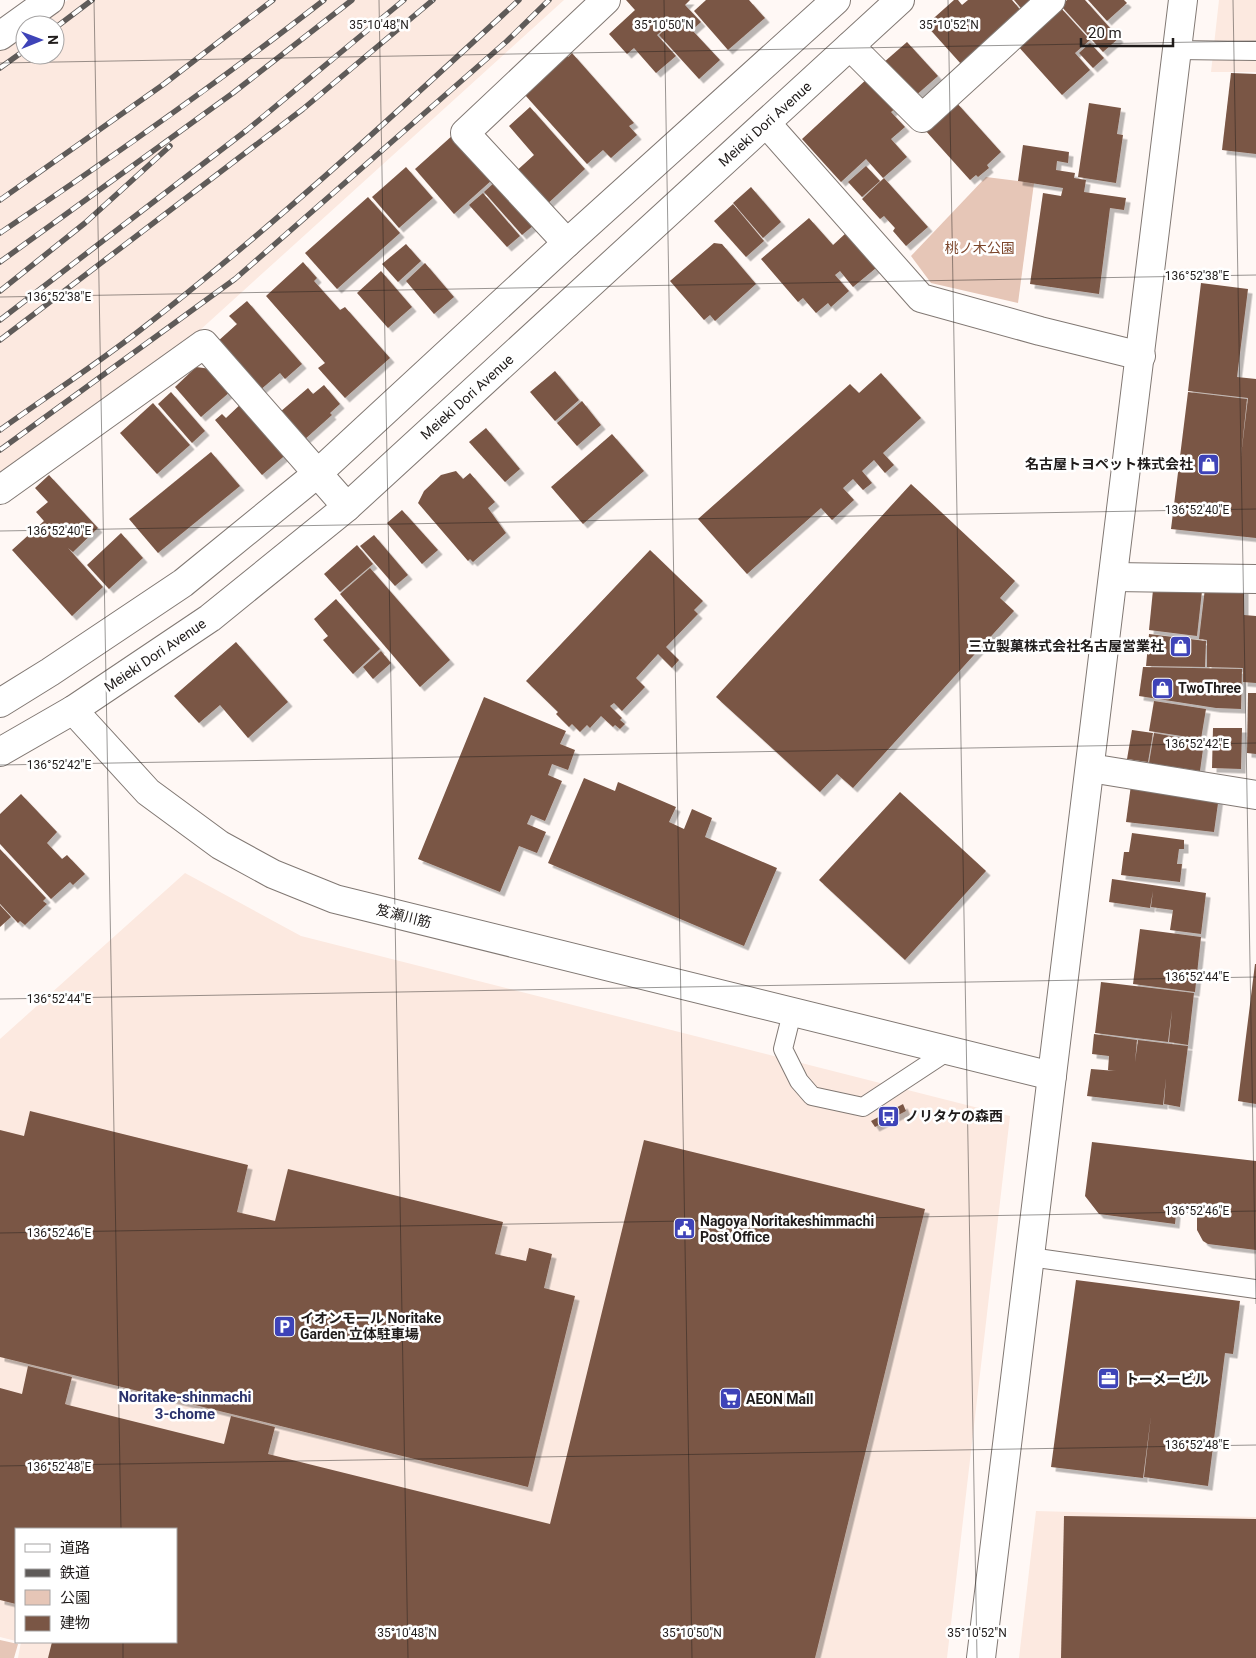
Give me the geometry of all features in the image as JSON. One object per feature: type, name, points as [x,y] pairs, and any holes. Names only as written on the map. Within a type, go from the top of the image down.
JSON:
[{"type":"street","points":[[0,36],[50,0]]},
{"type":"street","points":[[566,243],[465,133],[606,0]]},
{"type":"street","points":[[0,703],[183,583],[318,473],[566,243],[836,0]]},
{"type":"street","name":"Meieki Dori Avenue","points":[[0,752],[73,710],[210,618],[346,507],[900,0]]},
{"type":"street","points":[[850,46],[922,118],[1051,0]]},
{"type":"street","points":[[981,1658],[1183,0]]},
{"type":"street","points":[[766,123],[921,298],[1040,331],[1141,356]]},
{"type":"street","points":[[0,490],[204,344],[346,507]]},
{"type":"street","points":[[1113,577],[1256,579]]},
{"type":"street","name":"笈瀬川筋","points":[[73,710],[148,792],[220,845],[273,874],[335,899],[1052,1076]]},
{"type":"street","points":[[1090,768],[1256,795]]},
{"type":"lane","points":[[1177,50],[1256,51]]},
{"type":"lane","points":[[792,1013],[783,1049],[798,1081],[812,1096],[862,1107],[948,1051]]},
{"type":"lane","points":[[1030,1257],[1256,1289]]},
{"type":"shaded area","points":[[68,0],[564,0],[199,331],[48,447],[0,478],[0,48],[15,38],[15,65],[65,65],[65,15],[47,15]]},
{"type":"shaded area","points":[[1219,0],[1256,0],[1256,72],[1211,72]]},
{"type":"shaded area","points":[[185,873],[301,936],[1010,1116],[947,1658],[18,1658],[21,1643],[178,1643],[178,1528],[15,1528],[15,1641],[0,1637],[0,1039]]},
{"type":"shaded area","points":[[1036,1511],[1256,1517],[1256,1658],[1019,1658]]},
{"type":"green space","name":"桃ノ木公園","points":[[986,177],[1034,183],[1018,303],[931,283],[911,256]]},
{"type":"green space","points":[[0,1640],[18,1644],[14,1658],[0,1658]]},
{"type":"building","points":[[626,0],[690,0],[685,5],[701,22],[692,30],[720,60],[699,79],[659,35],[680,15],[657,35],[676,56],[656,73],[634,48],[627,54],[609,34],[635,10]]},
{"type":"building","points":[[706,0],[749,0],[765,18],[728,50],[694,11]]},
{"type":"building","points":[[954,0],[958,0],[962,5],[968,0],[1012,0],[1023,13],[962,65],[926,25]]},
{"type":"building","points":[[1014,0],[1038,0],[1025,13]]},
{"type":"building","points":[[1067,0],[1085,0],[1119,38],[1103,52],[1061,6]]},
{"type":"building","points":[[1088,0],[1124,0],[1127,3],[1107,21]]},
{"type":"building","points":[[1060,7],[1090,40],[1075,53],[1090,70],[1062,95],[1017,45]]},
{"type":"building","points":[[907,42],[938,76],[914,97],[883,63]]},
{"type":"building","points":[[1090,43],[1104,58],[1093,68],[1079,53]]},
{"type":"building","points":[[562,50],[568,57],[572,53],[634,123],[629,126],[637,135],[611,158],[603,150],[587,164],[525,95],[543,79],[537,73]]},
{"type":"building","points":[[1231,73],[1256,74],[1256,154],[1222,150]]},
{"type":"building","points":[[869,77],[896,108],[891,112],[905,127],[891,139],[907,157],[883,178],[866,159],[841,182],[802,139]]},
{"type":"building","points":[[956,102],[1001,152],[987,165],[989,168],[978,177],[976,175],[970,180],[925,130]]},
{"type":"building","points":[[1089,103],[1121,108],[1117,134],[1123,135],[1116,183],[1078,177]]},
{"type":"building","points":[[530,107],[585,169],[543,208],[513,174],[534,155],[509,126]]},
{"type":"building","points":[[453,135],[492,180],[454,214],[415,169]]},
{"type":"building","points":[[1023,145],[1069,152],[1068,163],[1057,161],[1056,170],[1075,173],[1074,178],[1086,180],[1084,192],[1126,198],[1124,210],[1110,208],[1099,294],[1030,284],[1043,193],[1061,196],[1063,188],[1018,181]]},
{"type":"building","points":[[866,166],[880,181],[862,197],[848,182]]},
{"type":"building","points":[[406,167],[433,198],[399,228],[372,197]]},
{"type":"building","points":[[884,178],[928,227],[906,246],[893,231],[895,228],[884,216],[880,219],[862,199]]},
{"type":"building","points":[[496,181],[534,225],[522,235],[484,192]]},
{"type":"building","points":[[751,187],[781,222],[763,238],[733,203]]},
{"type":"building","points":[[483,193],[520,236],[507,247],[469,205]]},
{"type":"building","points":[[368,197],[400,233],[337,289],[305,253]]},
{"type":"building","points":[[733,204],[764,241],[746,257],[714,221]]},
{"type":"building","points":[[809,218],[833,245],[846,233],[876,268],[853,287],[840,271],[835,275],[849,291],[831,307],[828,303],[816,313],[803,298],[798,302],[761,259]]},
{"type":"building","points":[[714,243],[722,244],[756,284],[715,321],[710,315],[704,320],[670,281]]},
{"type":"building","points":[[406,244],[421,261],[398,282],[382,264]]},
{"type":"building","points":[[303,262],[317,278],[314,281],[340,310],[345,307],[390,358],[345,398],[318,368],[325,363],[266,296]]},
{"type":"building","points":[[425,263],[454,297],[434,314],[406,281]]},
{"type":"building","points":[[381,271],[412,307],[388,328],[357,293]]},
{"type":"building","points":[[1201,283],[1248,289],[1237,377],[1256,379],[1256,538],[1171,529],[1188,392],[1247,399],[1241,456],[1248,398],[1188,391]]},
{"type":"building","points":[[247,301],[302,364],[285,379],[280,373],[259,391],[217,342],[237,324],[229,316]]},
{"type":"building","points":[[196,367],[211,369],[231,391],[201,417],[175,387]]},
{"type":"building","points":[[555,371],[579,400],[555,421],[530,392]]},
{"type":"building","points":[[881,373],[921,418],[883,453],[894,465],[885,473],[874,460],[862,471],[872,483],[863,490],[853,479],[843,488],[854,500],[832,520],[821,508],[747,574],[698,519],[850,384],[859,393]]},
{"type":"building","points":[[324,385],[340,404],[330,413],[332,415],[304,440],[280,412],[308,388],[313,394]]},
{"type":"building","points":[[171,392],[205,431],[192,443],[158,404]]},
{"type":"building","points":[[244,401],[289,452],[262,475],[215,420],[222,414],[226,418]]},
{"type":"building","points":[[582,401],[601,425],[577,446],[557,423]]},
{"type":"building","points":[[153,403],[190,445],[157,474],[120,433]]},
{"type":"building","points":[[486,428],[520,469],[505,482],[469,442]]},
{"type":"building","points":[[612,434],[644,471],[583,524],[551,487]]},
{"type":"building","points":[[211,452],[240,486],[158,553],[129,519]]},
{"type":"building","points":[[456,471],[463,479],[470,473],[495,502],[488,508],[506,533],[473,562],[470,559],[468,561],[418,503],[424,491],[441,475]]},
{"type":"building","points":[[49,475],[98,528],[73,552],[68,548],[103,587],[72,616],[12,550],[44,521],[36,512],[48,502],[35,488]]},
{"type":"building","points":[[911,484],[1015,581],[1000,598],[1014,611],[853,788],[837,774],[820,792],[716,697]]},
{"type":"building","points":[[402,510],[438,550],[422,564],[387,523]]},
{"type":"building","points":[[121,533],[143,558],[109,589],[87,565]]},
{"type":"building","points":[[374,535],[408,575],[395,586],[360,546]]},
{"type":"building","points":[[357,545],[373,564],[340,592],[324,574]]},
{"type":"building","points":[[650,550],[703,601],[694,610],[698,614],[666,647],[679,660],[672,668],[658,654],[636,678],[645,687],[622,711],[614,703],[610,706],[622,718],[620,720],[625,724],[620,729],[615,725],[613,727],[601,716],[590,728],[587,725],[580,732],[572,724],[569,727],[556,714],[558,712],[526,681]]},
{"type":"building","points":[[370,568],[450,660],[420,687],[340,594]]},
{"type":"building","points":[[1205,588],[1244,589],[1244,615],[1256,616],[1256,683],[1243,682],[1243,668],[1207,667],[1207,640],[1199,639]]},
{"type":"building","points":[[1153,590],[1202,591],[1197,636],[1149,630]]},
{"type":"building","points":[[336,599],[380,649],[353,674],[323,640],[328,636],[314,619]]},
{"type":"building","points":[[1149,634],[1206,641],[1205,667],[1146,666]]},
{"type":"building","points":[[236,642],[288,702],[248,738],[220,705],[199,723],[174,696]]},
{"type":"building","points":[[381,651],[391,663],[373,679],[363,667]]},
{"type":"building","points":[[1143,667],[1242,669],[1241,709],[1216,708],[1139,696]]},
{"type":"building","points":[[1248,693],[1256,693],[1256,754],[1247,753]]},
{"type":"building","points":[[484,697],[566,731],[560,744],[575,750],[568,770],[552,764],[548,775],[562,781],[545,821],[531,815],[527,824],[546,832],[537,853],[519,846],[500,892],[418,859]]},
{"type":"building","points":[[1154,701],[1206,709],[1201,739],[1149,731]]},
{"type":"building","points":[[1213,728],[1242,728],[1241,769],[1212,768]]},
{"type":"building","points":[[1132,730],[1153,733],[1148,762],[1127,759]]},
{"type":"building","points":[[1154,733],[1204,742],[1200,771],[1149,763]]},
{"type":"building","points":[[584,778],[615,791],[618,782],[676,807],[669,822],[684,829],[692,809],[712,818],[705,837],[777,868],[744,946],[548,863]]},
{"type":"building","points":[[1131,785],[1219,796],[1214,832],[1126,822]]},
{"type":"building","points":[[900,792],[986,871],[905,960],[819,880]]},
{"type":"building","points":[[21,794],[57,832],[47,843],[62,859],[67,855],[85,874],[73,885],[70,882],[51,899],[0,844],[0,814]]},
{"type":"building","points":[[1132,833],[1184,840],[1184,849],[1179,849],[1177,864],[1182,864],[1180,882],[1121,875],[1124,852],[1129,852]]},
{"type":"building","points":[[0,849],[46,898],[43,901],[47,904],[25,925],[20,921],[18,923],[0,904]]},
{"type":"building","points":[[1112,879],[1206,893],[1201,934],[1170,930],[1173,910],[1151,907],[1153,891],[1150,908],[1109,902]]},
{"type":"building","points":[[0,905],[11,917],[0,927]]},
{"type":"building","points":[[1140,929],[1201,937],[1195,992],[1133,984]]},
{"type":"building","points":[[1256,964],[1256,1104],[1238,1101]]},
{"type":"building","points":[[1101,982],[1194,993],[1188,1045],[1169,1042],[1172,1010],[1168,1042],[1095,1033]]},
{"type":"building","points":[[1094,1034],[1137,1040],[1135,1062],[1138,1040],[1188,1046],[1180,1107],[1164,1104],[1166,1078],[1163,1105],[1087,1096],[1091,1069],[1116,1071],[1108,1070],[1109,1056],[1092,1054]]},
{"type":"building","points":[[903,1104],[906,1111],[875,1127],[871,1121]]},
{"type":"building","name":"イオンモール Noritake Garden 立体駐車場","points":[[30,1111],[248,1165],[237,1212],[275,1221],[288,1169],[503,1222],[495,1254],[526,1261],[529,1248],[552,1254],[544,1288],[575,1296],[528,1487],[0,1357],[0,1130],[24,1136]]},
{"type":"building","name":"AEON Mall","points":[[644,1140],[925,1209],[815,1658],[48,1658],[52,1643],[178,1643],[178,1528],[15,1528],[15,1604],[0,1600],[0,1388],[22,1394],[28,1366],[72,1377],[65,1404],[224,1444],[231,1416],[275,1427],[268,1454],[550,1524]]},
{"type":"building","points":[[1092,1142],[1256,1161],[1256,1250],[1208,1244],[1203,1241],[1197,1230],[1197,1207],[1177,1204],[1175,1224],[1099,1214],[1085,1196]]},
{"type":"building","points":[[1076,1280],[1240,1301],[1233,1354],[1225,1353],[1208,1486],[1144,1477],[1151,1416],[1143,1478],[1051,1467]]},
{"type":"building","points":[[1064,1516],[1256,1519],[1256,1658],[1061,1658]]},
{"type":"railway","points":[[65,20],[92,0]]},
{"type":"railway","points":[[0,200],[164,84],[273,0]]},
{"type":"railway","points":[[0,233],[164,119],[324,0]]},
{"type":"railway","points":[[0,262],[233,93],[352,0]]},
{"type":"railway","points":[[0,320],[247,130],[404,0]]},
{"type":"railway","points":[[0,340],[303,109],[433,0]]},
{"type":"railway","points":[[0,430],[122,344],[237,252],[332,170],[519,0]]},
{"type":"railway","points":[[0,450],[235,279],[507,41],[549,0]]},
{"type":"railway","points":[[0,68],[15,57]]},
{"type":"railway","points":[[0,291],[85,223],[170,146]]},
{"type":"place","name":"名古屋トヨペット株式会社","points":[[1209,464]]},
{"type":"place","name":"三立製菓株式会社名古屋営業社","points":[[1180,646]]},
{"type":"place","name":"TwoThree","points":[[1162,688]]},
{"type":"place","name":"ノリタケの森西","points":[[889,1116]]},
{"type":"place","name":"Nagoya Noritakeshimmachi Post Office","points":[[684,1229]]},
{"type":"place","name":"イオンモール Noritake Garden 立体駐車場","points":[[284,1326]]},
{"type":"place","name":"トーメービル","points":[[1109,1379]]},
{"type":"place","name":"AEON Mall","points":[[730,1399]]},
{"type":"district","name":"Noritake-shinmachi 3-chome","points":[[185,1406]]}]
